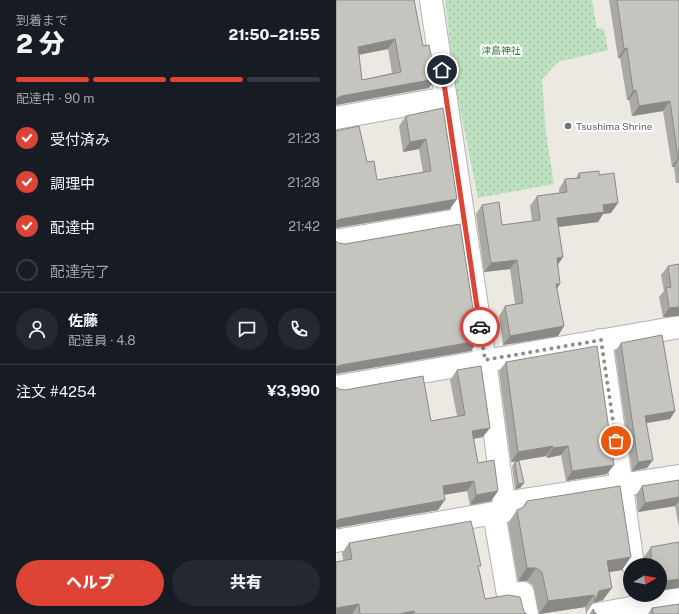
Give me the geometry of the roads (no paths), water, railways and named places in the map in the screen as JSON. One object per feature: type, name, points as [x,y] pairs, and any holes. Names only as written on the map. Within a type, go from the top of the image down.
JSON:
[{"type":"street","points":[[431,0],[485,360],[508,595],[523,593],[527,614]]},
{"type":"street","points":[[336,118],[446,98]]},
{"type":"street","points":[[336,241],[464,219]]},
{"type":"street","points":[[336,387],[679,327]]},
{"type":"street","points":[[601,340],[623,485],[632,558]]},
{"type":"street","points":[[336,542],[499,508],[679,476]]},
{"type":"street","points":[[667,599],[679,599]]},
{"type":"street","points":[[598,614],[632,602]]},
{"type":"place","name":"Tsushima Shrine","points":[[568,126]]},
{"type":"park label","name":"津島神社","points":[[501,50]]}]
